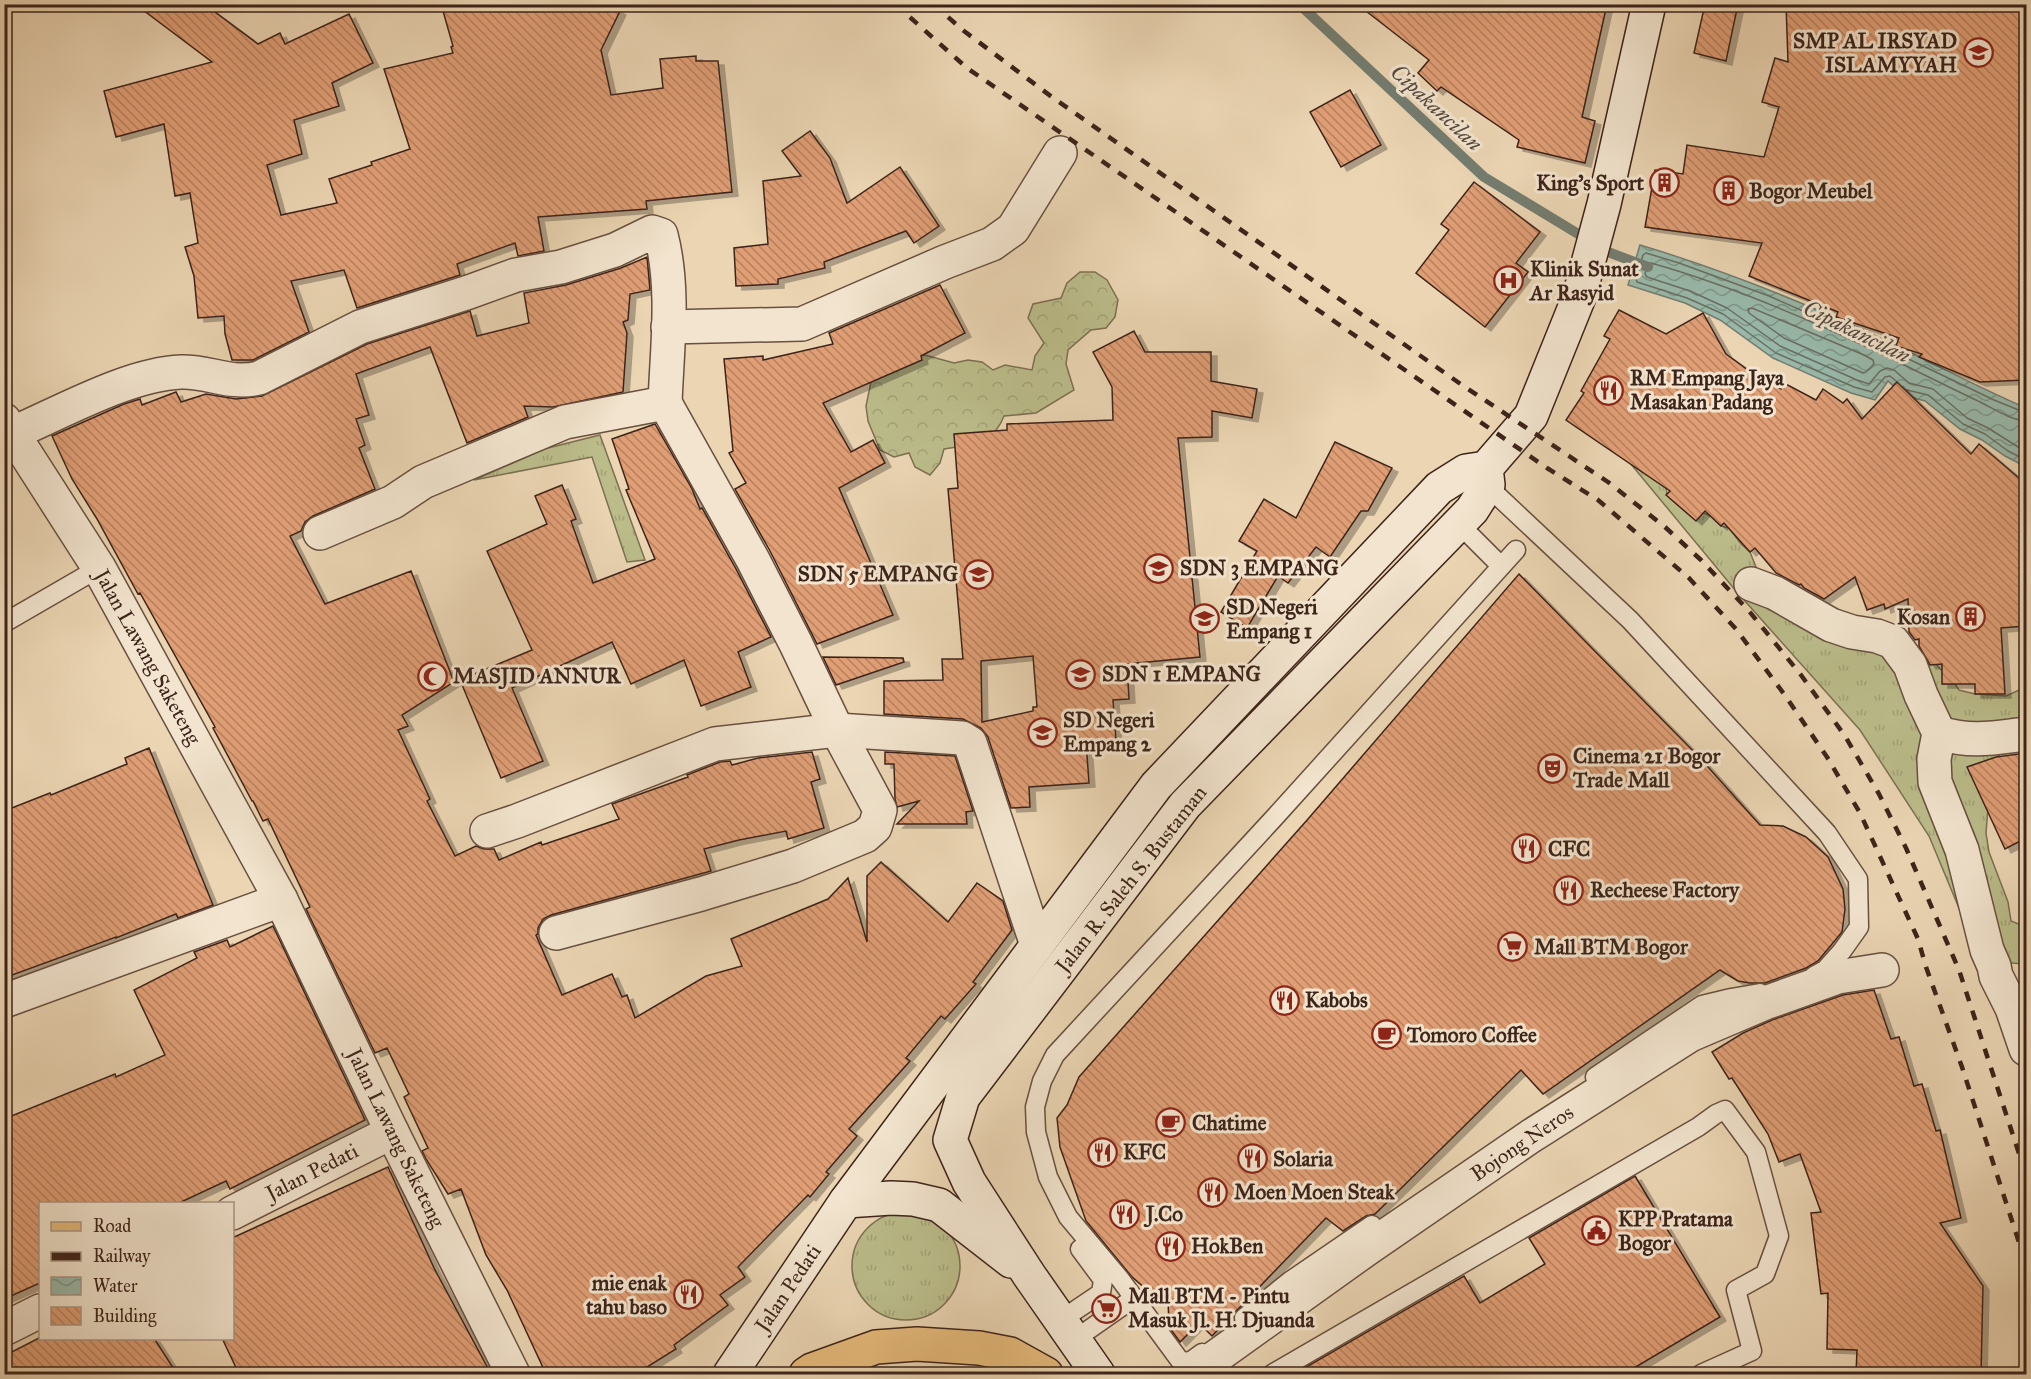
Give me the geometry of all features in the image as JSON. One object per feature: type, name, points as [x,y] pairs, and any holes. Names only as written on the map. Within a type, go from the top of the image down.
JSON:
[{"type":"main road","points":[[806,1374],[876,1347],[917,1344],[979,1348],[1010,1354],[1046,1374]]},
{"type":"street","name":"Jalan R. Saleh S. Bustaman","points":[[846,1201],[1156,786],[1439,488],[1480,475],[1537,423],[1580,297],[1604,204],[1648,5]]},
{"type":"street","points":[[668,327],[802,324],[992,244],[1013,229],[1060,153]]},
{"type":"street","points":[[9,427],[135,380],[181,372],[201,373],[244,381],[259,378],[360,327],[516,275],[561,267],[615,250],[652,232],[661,235],[667,259],[668,327],[665,403],[753,560],[837,730],[880,810],[875,827],[865,836],[793,866],[701,894],[556,933]]},
{"type":"street","points":[[320,532],[393,502],[423,482],[566,422],[665,403]]},
{"type":"street","name":"Jalan Lawang Saketeng","points":[[9,427],[99,568],[281,900],[392,1132],[513,1374]]},
{"type":"street","name":"Jalan R. Saleh S. Bustaman","points":[[1029,1275],[969,1182],[950,1140],[963,1097],[1185,805],[1472,510],[1480,475]]},
{"type":"street","points":[[1751,584],[1775,593],[1831,625],[1893,642],[1910,665],[1920,695],[1939,733],[1934,759],[1935,782],[1962,850],[1987,950],[1995,966],[1996,976],[2012,1008],[2026,1049]]},
{"type":"street","points":[[487,831],[715,744],[837,730],[962,738],[969,743],[1037,945]]},
{"type":"street","points":[[1939,733],[1959,739],[1993,739],[2026,734]]},
{"type":"street","points":[[4,1001],[281,900]]},
{"type":"street","name":"Bojong Neros","points":[[1192,1374],[1368,1248],[1531,1136],[1690,1035],[1765,1003],[1838,977],[1882,970]]},
{"type":"street","name":"Jalan Pedati","points":[[234,1212],[392,1132]]},
{"type":"street","points":[[846,1201],[913,1199],[939,1205],[1029,1275],[1098,1374]]},
{"type":"street","name":"Jalan Pedati","points":[[730,1374],[846,1201]]},
{"type":"street","points":[[4,1329],[39,1312]]},
{"type":"lane","points":[[1480,475],[1630,620],[1827,833],[1858,879],[1859,927],[1825,970],[1791,989],[1702,1005],[1290,1281],[1191,1361],[1181,1362],[1134,1298],[1068,1217],[1048,1177],[1036,1132],[1035,1107],[1042,1081],[1055,1055],[1274,818],[1516,550]]},
{"type":"lane","points":[[1459,524],[1501,566]]},
{"type":"lane","points":[[4,623],[99,568]]},
{"type":"lane","points":[[1272,1374],[1725,1110],[1756,1152],[1779,1236],[1765,1274],[1736,1290],[1752,1351],[1701,1374]]},
{"type":"lane","points":[[1048,1177],[1046,1199],[1102,1280],[1101,1293],[1067,1330]]},
{"type":"lane","points":[[1067,1330],[1134,1298]]},
{"type":"green space","points":[[1080,272],[1095,272],[1107,280],[1118,300],[1115,317],[1106,328],[1091,330],[1068,350],[1066,364],[1074,390],[1036,413],[1004,416],[994,433],[980,442],[944,449],[940,463],[930,475],[915,467],[909,453],[894,457],[880,450],[868,421],[866,406],[872,377],[911,358],[925,355],[954,363],[968,360],[982,362],[993,370],[1005,365],[1032,370],[1035,356],[1044,343],[1028,318],[1033,304],[1061,298],[1067,283]]},
{"type":"green space","points":[[600,435],[645,560],[627,562],[592,457],[474,480],[544,449]]},
{"type":"green space","points":[[1630,463],[1666,487],[1667,495],[1712,517],[1721,526],[1729,528],[1750,552],[1765,581],[1936,664],[1942,671],[1943,684],[1955,684],[1959,690],[1975,694],[2006,696],[2026,687],[2026,715],[2008,745],[1995,760],[1986,833],[1989,852],[2008,902],[2011,921],[2026,927],[2026,964],[1981,961],[1929,836],[1860,730],[1736,591]]},
{"type":"green space","points":[[906,1212],[927,1216],[944,1228],[956,1245],[960,1266],[956,1287],[944,1304],[927,1316],[906,1320],[885,1316],[868,1304],[856,1287],[852,1266],[856,1245],[868,1228],[885,1216]]},
{"type":"water","points":[[1640,245],[1729,275],[1817,310],[2026,408],[2026,467],[1960,429],[1925,401],[1903,395],[1888,381],[1875,400],[1851,393],[1773,358],[1720,320],[1685,303],[1628,285]]},
{"type":"building","points":[[135,4],[204,4],[258,44],[280,33],[285,44],[349,14],[373,63],[332,83],[339,106],[294,120],[302,154],[267,165],[281,215],[337,203],[329,179],[372,165],[371,162],[410,149],[384,69],[453,53],[441,4],[606,4],[620,11],[601,50],[611,95],[663,88],[660,59],[696,56],[696,61],[718,61],[732,192],[646,201],[647,209],[538,217],[544,251],[518,256],[515,243],[457,264],[460,275],[357,308],[344,270],[291,281],[309,332],[253,360],[232,360],[225,334],[224,316],[198,318],[194,276],[185,247],[198,243],[190,193],[175,196],[164,124],[116,137],[104,91],[212,62]]},
{"type":"building","points":[[1357,4],[1607,4],[1582,117],[1595,121],[1585,163],[1517,147],[1519,140],[1441,87],[1437,91],[1418,73],[1429,60]]},
{"type":"building","points":[[1705,4],[1738,4],[1726,61],[1694,53]]},
{"type":"building","points":[[1786,4],[2026,4],[2026,288],[2023,289],[2026,380],[1980,382],[1919,357],[1922,354],[1896,346],[1899,338],[1836,317],[1838,312],[1749,276],[1762,243],[1645,227],[1655,170],[1683,174],[1687,145],[1764,157],[1779,107],[1762,102],[1775,58],[1788,62]]},
{"type":"building","points":[[1350,90],[1381,145],[1341,167],[1310,112]]},
{"type":"building","points":[[810,131],[830,158],[847,203],[900,167],[939,226],[914,243],[906,231],[824,262],[825,268],[778,279],[778,284],[736,286],[734,248],[768,244],[763,181],[801,176],[782,151]]},
{"type":"building","points":[[1474,182],[1540,232],[1516,263],[1528,272],[1485,327],[1416,273],[1449,230],[1441,224]]},
{"type":"building","points":[[647,257],[650,290],[630,294],[628,320],[623,322],[627,333],[623,392],[553,407],[524,406],[528,417],[467,443],[430,347],[356,374],[369,415],[356,419],[365,445],[359,448],[375,489],[313,516],[305,522],[301,531],[290,536],[325,604],[411,571],[454,682],[402,715],[408,726],[398,730],[430,799],[427,801],[455,856],[476,846],[494,849],[499,860],[541,842],[542,845],[619,819],[612,804],[688,777],[687,775],[720,762],[730,761],[732,765],[758,758],[812,752],[820,779],[811,782],[824,828],[788,839],[786,831],[704,849],[711,871],[543,919],[536,935],[562,995],[612,974],[622,997],[627,995],[635,1018],[706,976],[742,966],[731,939],[828,899],[848,878],[867,942],[867,876],[881,862],[948,922],[977,883],[1003,901],[1012,930],[973,982],[976,984],[945,1019],[941,1016],[906,1058],[910,1061],[849,1129],[857,1136],[826,1172],[829,1174],[810,1197],[808,1195],[738,1267],[745,1277],[720,1295],[728,1305],[674,1345],[676,1349],[636,1374],[546,1374],[507,1290],[486,1255],[461,1189],[448,1194],[426,1159],[422,1151],[428,1148],[404,1097],[409,1094],[387,1048],[375,1053],[306,909],[310,907],[268,819],[263,821],[213,728],[215,727],[140,593],[138,594],[72,479],[52,436],[124,404],[140,399],[142,405],[176,392],[181,402],[206,394],[236,399],[262,396],[367,344],[470,311],[477,336],[529,323],[524,293],[566,285],[621,268]]},
{"type":"building","points":[[940,285],[965,333],[921,356],[922,360],[823,403],[851,452],[873,440],[885,463],[839,488],[893,615],[817,644],[770,551],[735,489],[746,483],[729,453],[733,451],[724,359],[763,356],[763,360],[833,344],[829,333]]},
{"type":"building","points":[[1619,310],[1666,334],[1703,313],[1726,354],[1755,375],[1781,389],[1784,383],[1816,400],[1823,389],[1843,403],[1847,399],[1862,419],[1897,382],[1971,454],[1979,444],[2026,484],[2026,626],[2001,628],[2005,694],[1975,694],[1975,684],[1942,684],[1942,664],[1930,665],[1919,646],[1919,639],[1915,640],[1909,632],[1908,599],[1885,609],[1884,604],[1867,610],[1855,577],[1824,599],[1801,584],[1776,573],[1755,548],[1750,552],[1724,523],[1721,526],[1705,511],[1696,521],[1666,495],[1670,491],[1566,420],[1584,393],[1581,391],[1610,339],[1604,336]]},
{"type":"building","points":[[1134,331],[1145,352],[1211,352],[1211,381],[1257,389],[1252,418],[1212,411],[1212,437],[1178,438],[1200,657],[1127,664],[1129,699],[1113,700],[1116,740],[1086,741],[1089,783],[1029,787],[1030,807],[1011,808],[988,737],[981,728],[963,719],[884,714],[884,681],[943,680],[942,659],[963,659],[948,489],[958,488],[954,434],[1007,430],[1007,424],[1113,420],[1112,387],[1093,352]],"holes":[[[1033,656],[1037,707],[1033,707],[1033,711],[982,722],[981,661]]]},
{"type":"building","points":[[655,424],[771,637],[738,652],[751,687],[701,706],[684,660],[631,684],[612,642],[512,688],[543,761],[501,778],[460,680],[532,650],[487,551],[547,524],[535,496],[562,485],[576,519],[571,521],[593,583],[655,559],[626,490],[629,489],[612,439]]},
{"type":"building","points":[[1335,442],[1392,468],[1368,511],[1361,511],[1330,557],[1316,547],[1288,583],[1278,576],[1247,628],[1221,612],[1257,551],[1239,541],[1264,499],[1296,518]]},
{"type":"building","name":"Mall BTM Bogor","points":[[1519,574],[1700,758],[1760,825],[1783,826],[1806,837],[1828,857],[1843,889],[1845,909],[1842,932],[1818,961],[1806,968],[1765,983],[1738,981],[1720,970],[1543,1094],[1521,1070],[1375,1214],[1366,1216],[1343,1231],[1326,1218],[1212,1336],[1199,1323],[1180,1342],[1169,1327],[1168,1299],[1146,1289],[1132,1277],[1086,1221],[1060,1147],[1057,1118],[1067,1105],[1079,1077],[1308,819]]},
{"type":"building","points":[[823,657],[903,658],[904,662],[836,685]]},
{"type":"building","points":[[149,748],[213,905],[178,918],[176,914],[4,978],[4,811],[50,793],[51,795],[127,764],[125,758]]},
{"type":"building","points":[[885,752],[955,756],[973,811],[966,812],[967,824],[897,824],[919,801],[897,807],[894,764],[885,764]]},
{"type":"building","points":[[2026,753],[2026,838],[2005,849],[1967,767],[1996,757]]},
{"type":"building","points":[[273,926],[365,1120],[230,1189],[226,1181],[181,1202],[39,1202],[39,1283],[4,1299],[4,1119],[115,1074],[116,1077],[165,1055],[134,990],[197,958],[194,952],[227,940],[230,947]]},
{"type":"building","points":[[1874,990],[1891,1039],[1899,1037],[1914,1086],[1922,1084],[1936,1131],[1940,1130],[1961,1218],[1940,1223],[1983,1286],[1981,1374],[1856,1374],[1857,1350],[1827,1349],[1828,1293],[1821,1294],[1811,1213],[1821,1212],[1800,1154],[1779,1162],[1768,1134],[1732,1078],[1729,1079],[1712,1052],[1743,1033],[1772,1020],[1843,995]]},
{"type":"building","points":[[388,1167],[434,1268],[491,1374],[239,1374],[223,1340],[234,1340],[234,1237]]},
{"type":"building","points":[[1635,1176],[1720,1317],[1624,1374],[1294,1374],[1464,1276],[1480,1303],[1545,1264],[1529,1238]]},
{"type":"building","points":[[39,1338],[39,1340],[155,1340],[177,1374],[4,1374],[4,1356]]},
{"type":"waterway","name":"Cipakancilan","points":[[1299,4],[1484,177],[1608,252],[1648,267]]},
{"type":"railway","points":[[895,4],[967,68],[1547,468],[1598,500],[1689,578],[1736,629],[1827,757],[1860,813],[1918,939],[2026,1264]]},
{"type":"railway","points":[[933,4],[964,31],[1052,97],[1462,385],[1608,482],[1665,527],[1701,560],[1749,611],[1801,675],[1845,736],[1879,794],[1906,848],[1959,970],[2026,1175]]},
{"type":"place","name":"SMP AL IRSYAD ISLAMYYAH","points":[[1978,53]]},
{"type":"place","name":"King's Sport","points":[[1665,183]]},
{"type":"place","name":"Bogor Meubel","points":[[1728,191]]},
{"type":"place","name":"Klinik Sunat Ar Rasyid","points":[[1509,281]]},
{"type":"place","name":"RM Empang Jaya Masakan Padang","points":[[1609,390]]},
{"type":"place","name":"SDN 3 EMPANG","points":[[1159,568]]},
{"type":"place","name":"SDN 5 EMPANG","points":[[979,574]]},
{"type":"place","name":"Kosan","points":[[1971,617]]},
{"type":"place","name":"SD Negeri Empang 1","points":[[1205,619]]},
{"type":"place","name":"SDN 1 EMPANG","points":[[1081,674]]},
{"type":"place","name":"MASJID ANNUR","points":[[432,676]]},
{"type":"place","name":"SD Negeri Empang 2","points":[[1042,732]]},
{"type":"place","name":"Cinema 21 Bogor Trade Mall","points":[[1552,768]]},
{"type":"place","name":"CFC","points":[[1527,849]]},
{"type":"place","name":"Recheese Factory","points":[[1569,890]]},
{"type":"place","name":"Mall BTM Bogor","points":[[1513,947]]},
{"type":"place","name":"Kabobs","points":[[1284,1000]]},
{"type":"place","name":"Tomoro Coffee","points":[[1386,1035]]},
{"type":"place","name":"Chatime","points":[[1171,1123]]},
{"type":"place","name":"KFC","points":[[1102,1152]]},
{"type":"place","name":"Solaria","points":[[1252,1159]]},
{"type":"place","name":"Moen Moen Steak","points":[[1213,1192]]},
{"type":"place","name":"J.Co","points":[[1125,1214]]},
{"type":"place","name":"KPP Pratama Bogor","points":[[1597,1231]]},
{"type":"place","name":"HokBen","points":[[1170,1246]]},
{"type":"place","name":"mie enak tahu baso","points":[[688,1295]]},
{"type":"place","name":"Mall BTM - Pintu Masuk Jl. H. Djuanda","points":[[1107,1308]]}]
